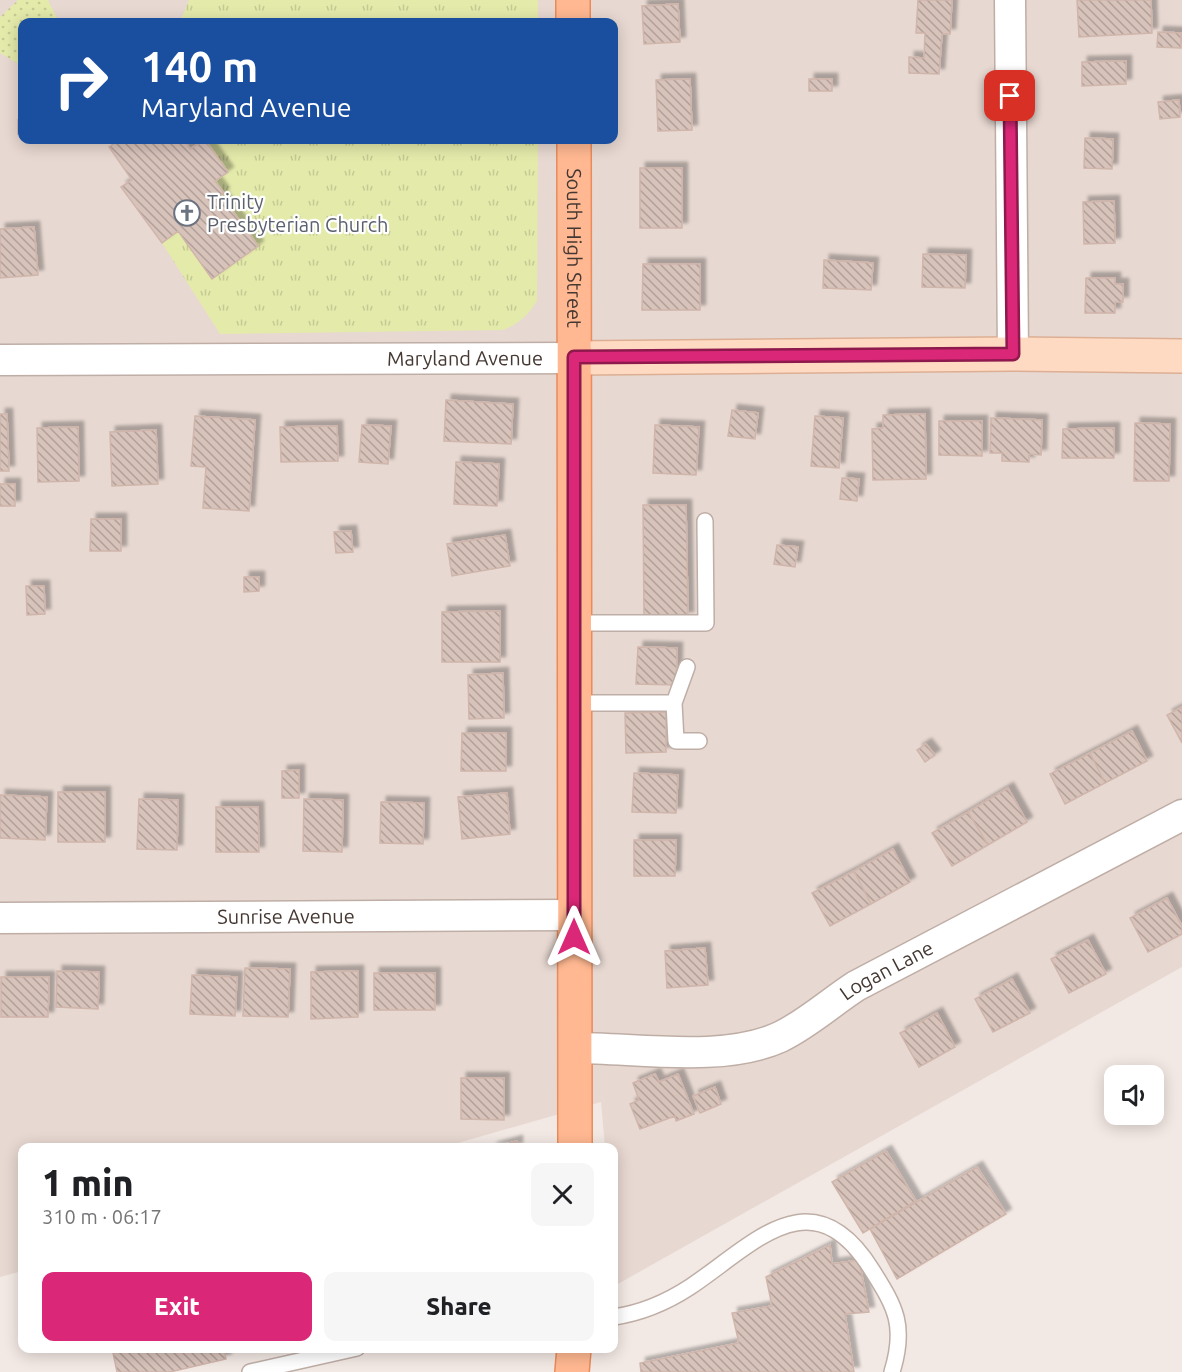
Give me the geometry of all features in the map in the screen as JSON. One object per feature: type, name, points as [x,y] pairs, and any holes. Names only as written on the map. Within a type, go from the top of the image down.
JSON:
[{"type":"main road","points":[[573,0],[573,18]]},
{"type":"main road","name":"South High Street","points":[[574,144],[575,1143]]},
{"type":"main road","name":"Maryland Avenue","points":[[574,357],[1013,354],[1182,356]]},
{"type":"main road","points":[[572,1372],[574,1353]]},
{"type":"street","points":[[1010,0],[1013,354]]},
{"type":"street","name":"Maryland Avenue","points":[[0,360],[574,357]]},
{"type":"street","name":"Logan Lane","points":[[575,1048],[711,1052],[748,1047],[777,1038],[812,1018],[856,986],[1182,815]]},
{"type":"street","name":"Sunrise Avenue","points":[[0,918],[573,915]]},
{"type":"lane","points":[[574,623],[706,623],[705,521]]},
{"type":"lane","points":[[687,667],[674,703],[676,741],[699,741]]},
{"type":"lane","points":[[574,703],[674,703]]},
{"type":"lane","points":[[618,1316],[640,1311],[681,1293],[728,1256],[770,1232],[793,1223],[818,1224],[842,1233],[857,1248],[898,1316],[899,1345],[892,1372]]},
{"type":"lane","points":[[250,1372],[335,1353]]},
{"type":"shaded area","points":[[0,0],[1182,0],[1182,967],[618,1284],[618,1143],[605,1143],[601,1102],[458,1143],[18,1143],[18,1272],[0,1277]]},
{"type":"green space","points":[[18,0],[48,0],[57,18],[18,18],[18,64],[0,53],[0,17]]},
{"type":"green space","points":[[189,0],[538,0],[538,18],[182,18]]},
{"type":"green space","points":[[208,144],[538,144],[537,301],[523,318],[503,330],[220,334],[162,243],[178,231],[212,278],[221,195],[224,193],[215,181],[228,172]]},
{"type":"building","points":[[918,0],[952,0],[950,34],[942,34],[939,74],[909,73],[909,57],[924,58],[925,33],[916,33]]},
{"type":"building","points":[[1077,0],[1151,0],[1152,33],[1079,37]]},
{"type":"building","points":[[678,4],[680,42],[644,44],[642,6]]},
{"type":"building","points":[[1158,32],[1181,33],[1181,48],[1157,47]]},
{"type":"building","points":[[1126,61],[1126,84],[1082,86],[1082,62]]},
{"type":"building","points":[[690,79],[692,130],[658,131],[656,80]]},
{"type":"building","points":[[809,79],[832,79],[832,91],[809,91]]},
{"type":"building","points":[[1179,100],[1180,117],[1160,119],[1158,102]]},
{"type":"building","points":[[1085,138],[1113,139],[1112,169],[1084,168]]},
{"type":"building","name":"Trinity Presbyterian Church","points":[[113,144],[187,144],[190,149],[198,144],[208,144],[228,172],[215,181],[224,193],[221,195],[258,246],[212,279],[178,231],[162,243],[121,187],[132,180],[109,147]]},
{"type":"building","points":[[640,168],[682,168],[682,228],[640,228]]},
{"type":"building","points":[[1114,201],[1115,243],[1084,244],[1083,202]]},
{"type":"building","points":[[34,227],[38,275],[0,278],[0,229]]},
{"type":"building","points":[[923,254],[966,255],[965,288],[922,287]]},
{"type":"building","points":[[824,260],[873,263],[871,290],[823,288]]},
{"type":"building","points":[[643,264],[700,264],[700,310],[642,310]]},
{"type":"building","points":[[1086,278],[1115,278],[1115,284],[1123,284],[1123,302],[1115,302],[1115,313],[1085,313]]},
{"type":"building","points":[[446,400],[513,404],[511,444],[444,441]]},
{"type":"building","points":[[732,410],[758,413],[755,439],[728,436]]},
{"type":"building","points":[[0,414],[7,414],[9,471],[0,471]]},
{"type":"building","points":[[925,414],[926,479],[873,480],[872,429],[883,428],[883,415]]},
{"type":"building","points":[[195,416],[255,420],[249,511],[203,508],[206,467],[191,466]]},
{"type":"building","points":[[815,416],[843,418],[839,468],[811,466]]},
{"type":"building","points":[[991,418],[1042,420],[1041,455],[1029,454],[1029,462],[1002,461],[1002,453],[990,453]]},
{"type":"building","points":[[939,421],[982,421],[982,456],[939,455]]},
{"type":"building","points":[[1135,423],[1170,424],[1169,481],[1134,481]]},
{"type":"building","points":[[362,425],[391,426],[388,464],[359,462]]},
{"type":"building","points":[[655,425],[699,427],[696,475],[653,473]]},
{"type":"building","points":[[337,426],[338,461],[281,462],[280,427]]},
{"type":"building","points":[[78,427],[79,481],[38,482],[37,428]]},
{"type":"building","points":[[1114,428],[1114,458],[1062,458],[1063,429]]},
{"type":"building","points":[[156,430],[158,484],[112,486],[110,432]]},
{"type":"building","points":[[456,462],[499,464],[497,506],[454,504]]},
{"type":"building","points":[[842,478],[859,479],[857,501],[840,499]]},
{"type":"building","points":[[0,484],[15,484],[15,506],[0,506]]},
{"type":"building","points":[[643,505],[686,505],[688,617],[644,618]]},
{"type":"building","points":[[91,519],[121,519],[121,551],[90,551]]},
{"type":"building","points":[[351,531],[353,552],[336,553],[334,532]]},
{"type":"building","points":[[505,535],[510,566],[452,576],[447,544]]},
{"type":"building","points":[[777,545],[798,547],[795,567],[774,564]]},
{"type":"building","points":[[244,577],[259,577],[259,591],[244,592]]},
{"type":"building","points":[[26,586],[44,586],[45,614],[27,615]]},
{"type":"building","points":[[500,611],[500,662],[442,662],[442,612]]},
{"type":"building","points":[[638,647],[677,648],[676,685],[636,684]]},
{"type":"building","points":[[503,673],[504,718],[469,719],[468,675]]},
{"type":"building","points":[[1182,707],[1182,743],[1167,715]]},
{"type":"building","points":[[666,712],[666,752],[626,753],[625,713]]},
{"type":"building","points":[[1132,731],[1147,761],[1105,783],[1090,753]]},
{"type":"building","points":[[462,733],[506,733],[506,771],[461,771]]},
{"type":"building","points":[[926,744],[935,755],[925,762],[917,750]]},
{"type":"building","points":[[1090,753],[1105,783],[1065,804],[1050,774]]},
{"type":"building","points":[[299,770],[299,798],[282,798],[282,771]]},
{"type":"building","points":[[634,773],[678,775],[676,813],[632,812]]},
{"type":"building","points":[[1008,788],[1027,822],[988,845],[968,812]]},
{"type":"building","points":[[58,792],[105,792],[105,842],[58,842]]},
{"type":"building","points":[[507,793],[510,834],[462,839],[458,797]]},
{"type":"building","points":[[0,795],[47,797],[45,840],[0,838]]},
{"type":"building","points":[[139,799],[178,800],[177,850],[137,849]]},
{"type":"building","points":[[304,799],[343,800],[342,852],[303,851]]},
{"type":"building","points":[[381,802],[424,803],[423,844],[380,843]]},
{"type":"building","points":[[216,807],[258,807],[259,852],[216,852]]},
{"type":"building","points":[[968,812],[988,845],[952,866],[932,833]]},
{"type":"building","points":[[634,840],[676,840],[675,876],[634,876]]},
{"type":"building","points":[[893,849],[910,882],[871,904],[854,871]]},
{"type":"building","points":[[854,871],[871,904],[830,926],[812,893]]},
{"type":"building","points":[[1167,898],[1182,926],[1182,934],[1148,952],[1130,918]]},
{"type":"building","points":[[1088,940],[1106,974],[1069,993],[1051,959]]},
{"type":"building","points":[[705,948],[708,985],[667,988],[665,951]]},
{"type":"building","points":[[245,968],[290,969],[288,1017],[243,1016]]},
{"type":"building","points":[[57,971],[99,972],[98,1009],[56,1007]]},
{"type":"building","points":[[358,971],[358,1017],[311,1019],[311,972]]},
{"type":"building","points":[[374,973],[435,973],[435,1010],[374,1010]]},
{"type":"building","points":[[192,975],[237,977],[235,1016],[190,1014]]},
{"type":"building","points":[[1,977],[49,977],[48,1017],[1,1017]]},
{"type":"building","points":[[1012,979],[1030,1013],[993,1032],[975,999]]},
{"type":"building","points":[[937,1013],[955,1047],[919,1067],[900,1033]]},
{"type":"building","points":[[655,1074],[659,1082],[678,1074],[694,1114],[676,1121],[675,1116],[640,1129],[630,1104],[639,1100],[633,1083]]},
{"type":"building","points":[[461,1078],[504,1078],[504,1120],[461,1119]]},
{"type":"building","points":[[715,1087],[721,1104],[700,1113],[693,1096]]},
{"type":"building","points":[[886,1151],[916,1201],[863,1233],[832,1182]]},
{"type":"building","points":[[977,1167],[1006,1214],[897,1279],[870,1229]]},
{"type":"building","points":[[830,1245],[832,1264],[859,1260],[869,1312],[845,1314],[854,1372],[641,1372],[640,1363],[739,1343],[732,1313],[772,1306],[766,1277]]},
{"type":"building","points":[[113,1353],[225,1353],[226,1359],[170,1372],[117,1372]]},
{"type":"place","name":"Trinity Presbyterian Church","points":[[187,213]]},
{"type":"route","points":[[574,937],[574,357],[1013,354],[1010,96]]}]
